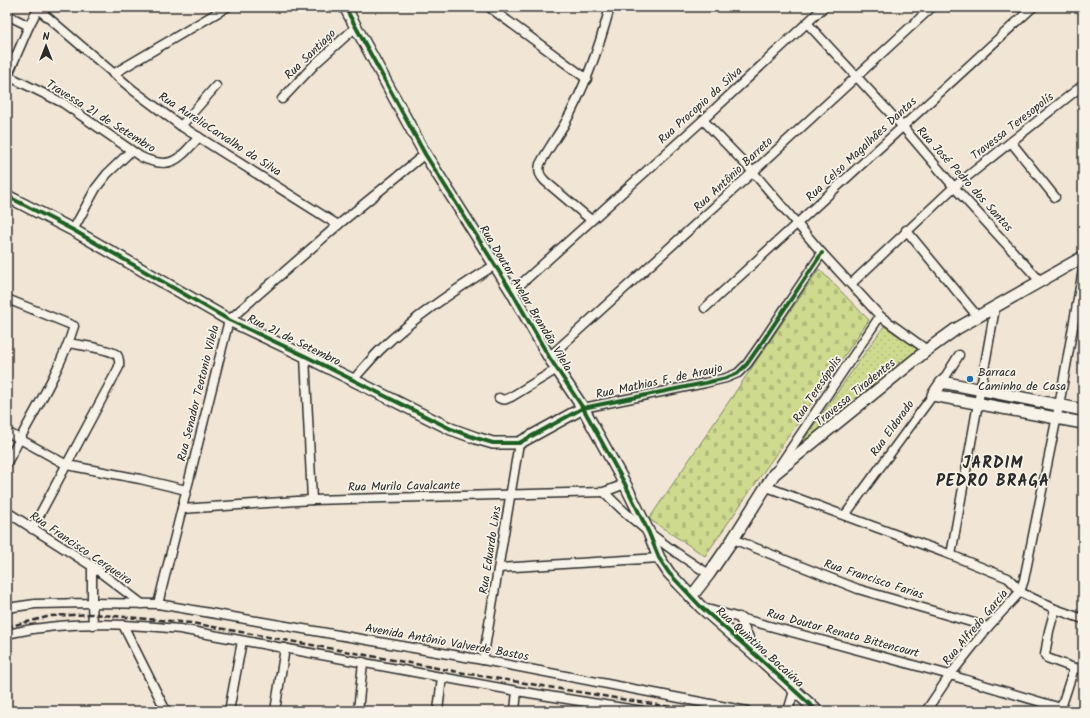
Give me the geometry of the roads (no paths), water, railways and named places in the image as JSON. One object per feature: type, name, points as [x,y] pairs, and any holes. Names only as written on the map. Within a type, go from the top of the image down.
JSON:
[{"type":"street","points":[[113,74],[227,7]]},
{"type":"street","name":"Rua Doutor Avelar Brandão Vilela","points":[[345,7],[425,154],[512,292],[549,357],[583,408],[625,484],[649,533],[659,558],[669,573],[691,597]]},
{"type":"street","points":[[489,7],[587,79]]},
{"type":"street","points":[[591,220],[545,182],[539,174],[540,164],[564,125],[587,79],[610,7]]},
{"type":"street","name":"Rua Procopio da Silva","points":[[512,292],[703,120],[824,7]]},
{"type":"street","name":"Rua Antônio Barreto","points":[[549,357],[932,7]]},
{"type":"street","name":"Rua Celso Magalhães Dantas","points":[[705,308],[1033,7]]},
{"type":"street","points":[[7,76],[38,8]]},
{"type":"street","name":"Rua AurelioCarvalho da Silva","points":[[38,8],[113,74],[181,126],[338,225]]},
{"type":"street","points":[[7,15],[29,26]]},
{"type":"street","name":"Rua José Pedro dos Santos","points":[[807,23],[903,127],[954,187],[1040,281]]},
{"type":"street","name":"Rua Santiago","points":[[282,99],[316,63],[356,28]]},
{"type":"street","name":"Travessa 21 de Setembro","points":[[7,76],[63,103],[141,157],[150,161],[167,164],[177,159],[199,137]]},
{"type":"street","name":"Travessa Teresopolís","points":[[851,284],[906,230],[954,187],[1083,85]]},
{"type":"street","points":[[181,126],[216,86]]},
{"type":"street","points":[[703,120],[753,172],[822,254],[880,316],[927,350]]},
{"type":"street","points":[[1011,142],[1055,197]]},
{"type":"street","points":[[72,230],[98,184],[131,150]]},
{"type":"street","name":"Rua Senador Teotonio Vilela","points":[[158,604],[229,320],[338,225],[425,154]]},
{"type":"street","name":"Rua 21 de Setembro","points":[[7,196],[72,230],[229,320],[451,429],[493,443],[518,443],[583,408]]},
{"type":"street","points":[[906,230],[978,317]]},
{"type":"street","name":"Rua Mathias F. de Araujo","points":[[583,408],[705,383],[726,378],[738,373],[747,364],[822,254]]},
{"type":"street","name":"Travessa Tiradentes","points":[[691,597],[733,539],[774,474],[927,350],[956,329],[1083,257]]},
{"type":"street","points":[[353,380],[379,351],[422,314],[452,292],[495,265]]},
{"type":"street","name":"Rua Alfredo Garcia","points":[[926,711],[950,675],[988,627],[1020,592],[1024,580],[1059,406],[1083,270]]},
{"type":"street","points":[[7,299],[74,326],[69,343],[7,463]]},
{"type":"street","points":[[951,554],[995,308]]},
{"type":"street","name":"Rua Teresópolis","points":[[774,474],[880,316]]},
{"type":"street","points":[[32,529],[119,367],[120,360],[116,354],[110,351],[69,343]]},
{"type":"street","points":[[305,356],[312,500]]},
{"type":"street","name":"Rua Eldorado","points":[[845,515],[933,395],[959,356]]},
{"type":"street","points":[[499,398],[506,400],[557,369]]},
{"type":"street","points":[[942,382],[1083,410]]},
{"type":"street","points":[[933,395],[1083,423]]},
{"type":"street","points":[[7,432],[67,465],[140,479],[186,490]]},
{"type":"street","name":"Rua Eduardo Lins","points":[[483,660],[511,496],[518,443]]},
{"type":"street","name":"Rua Murilo Cavalcante","points":[[182,509],[312,500],[511,496],[604,492],[625,484]]},
{"type":"street","points":[[767,487],[951,554],[1008,578],[1020,592],[1055,609],[1083,619]]},
{"type":"street","points":[[604,492],[618,507],[649,533],[682,558],[709,574]]},
{"type":"street","name":"Rua Francisco Cerqueira","points":[[7,512],[92,566],[142,604]]},
{"type":"street","name":"Rua Francisco Farias","points":[[733,539],[858,589],[988,627]]},
{"type":"street","points":[[499,568],[659,558]]},
{"type":"street","points":[[92,566],[93,625]]},
{"type":"street","name":"Rua Quintino Bocaiúva","points":[[691,597],[700,607],[817,711]]},
{"type":"street","name":"Avenida Antônio Valverde Bastos","points":[[7,608],[35,604],[158,604],[483,660],[747,711]]},
{"type":"street","name":"Rua Doutor Renato Bittencourt","points":[[700,607],[950,675],[1071,711]]},
{"type":"street","points":[[1055,609],[1048,631],[1045,655],[1047,658],[1074,668],[1083,669]]},
{"type":"street","points":[[739,617],[758,657]]},
{"type":"street","points":[[7,634],[42,628],[93,625],[180,628],[242,641],[517,691],[599,708],[642,711]]},
{"type":"street","points":[[123,625],[166,711]]},
{"type":"street","points":[[229,711],[242,641]]},
{"type":"street","points":[[275,711],[285,648]]},
{"type":"street","points":[[358,711],[363,662]]},
{"type":"street","points":[[1061,708],[1074,668]]},
{"type":"street","points":[[438,711],[442,677]]},
{"type":"street","points":[[516,711],[517,691]]},
{"type":"street","points":[[788,711],[794,691]]},
{"type":"railway","points":[[7,627],[51,616],[92,614],[192,623],[464,673],[694,711]]},
{"type":"place","name":"Barraca Caminho de Casa","points":[[970,379]]},
{"type":"district","name":"JARDIM PEDRO BRAGA","points":[[993,471]]}]
